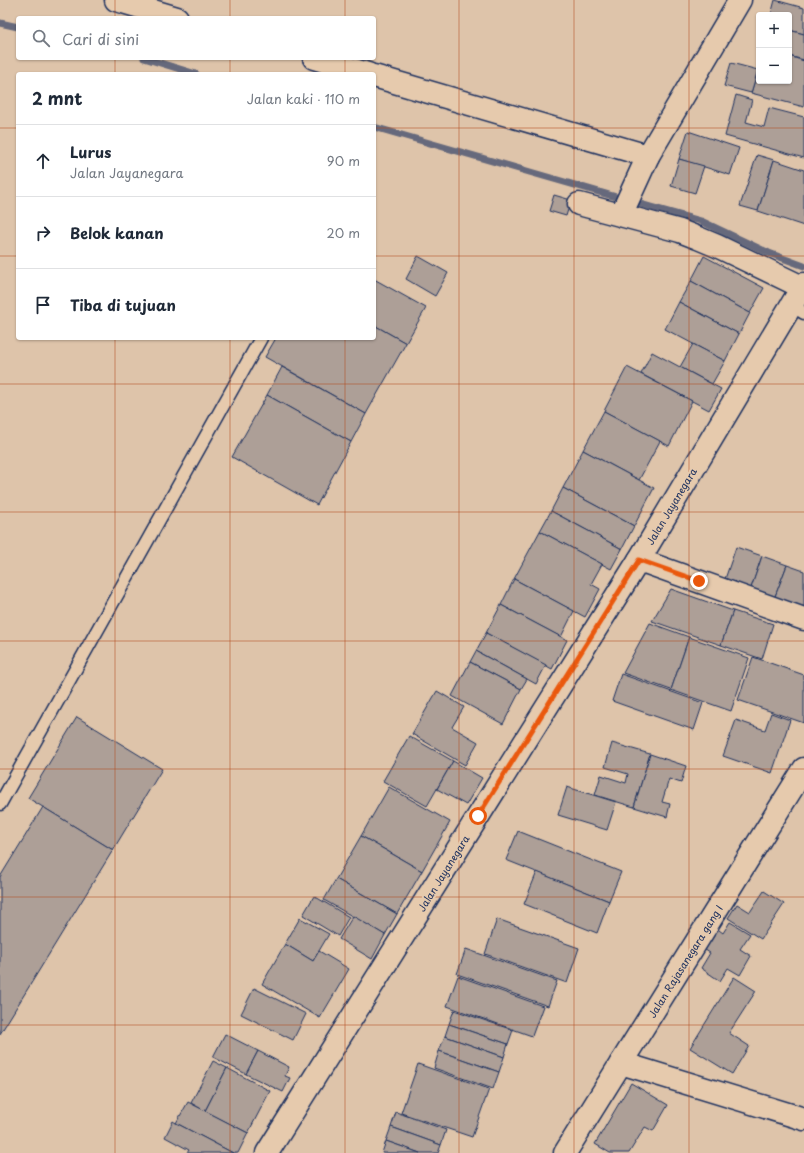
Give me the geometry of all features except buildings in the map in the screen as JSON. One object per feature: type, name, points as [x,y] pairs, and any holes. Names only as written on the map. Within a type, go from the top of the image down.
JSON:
[{"type":"street","points":[[116,0],[170,16]]},
{"type":"street","points":[[623,210],[645,163],[740,0]]},
{"type":"street","points":[[321,60],[361,72]]},
{"type":"street","points":[[376,77],[645,163]]},
{"type":"street","points":[[579,204],[623,210],[724,249],[800,298]]},
{"type":"street","name":"Jalan Jayanegara","points":[[267,1153],[639,560],[800,298]]},
{"type":"street","points":[[639,560],[804,619]]},
{"type":"street","name":"Jalan Rajasanegara gang I","points":[[565,1153],[804,769]]},
{"type":"street","points":[[621,1063],[804,1119]]},
{"type":"lane","points":[[0,804],[260,340]]},
{"type":"waterway","points":[[0,23],[16,27]]},
{"type":"waterway","points":[[150,60],[190,72]]},
{"type":"waterway","points":[[376,128],[701,221],[769,253],[804,266]]},
{"type":"route","points":[[478,816],[639,560],[699,581]]}]
